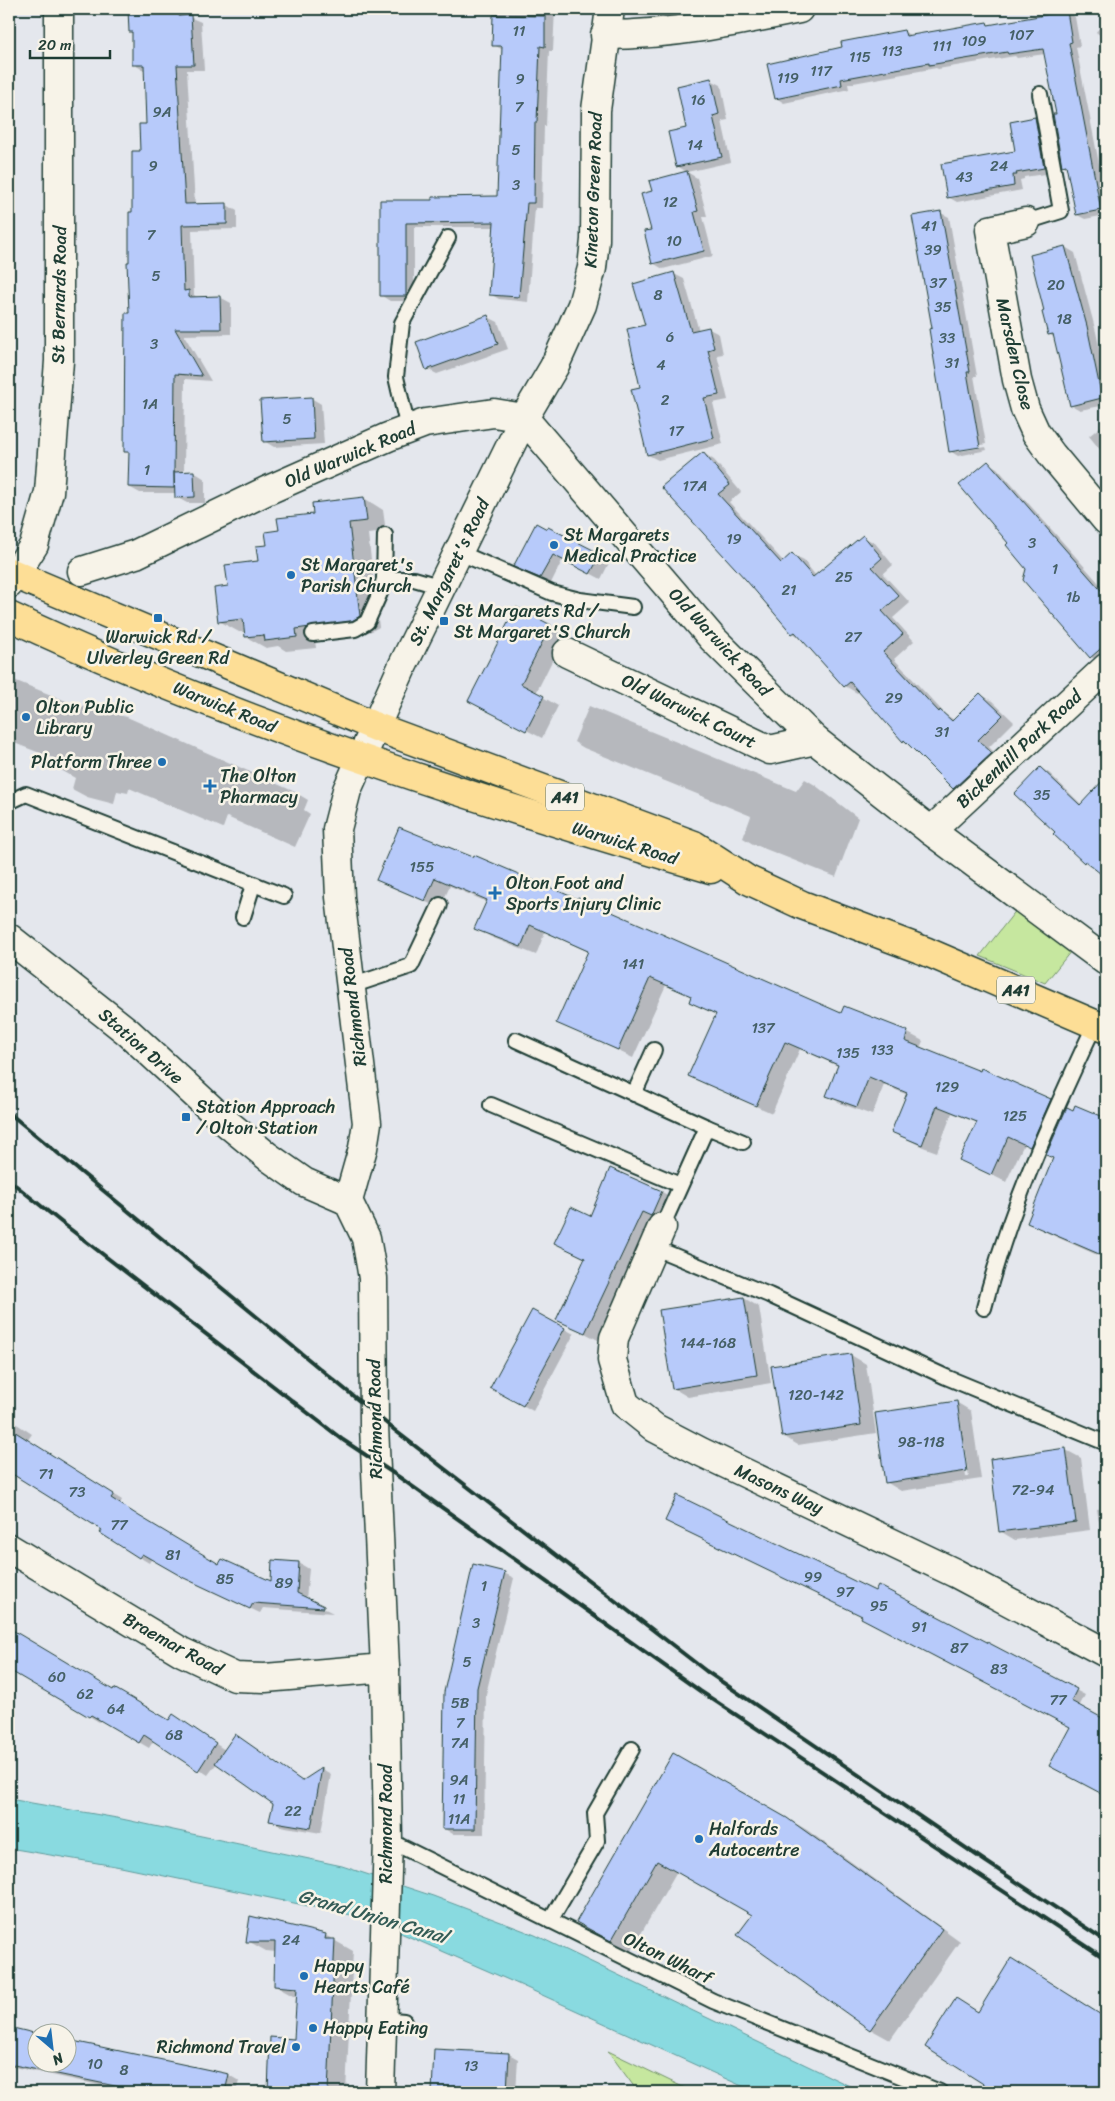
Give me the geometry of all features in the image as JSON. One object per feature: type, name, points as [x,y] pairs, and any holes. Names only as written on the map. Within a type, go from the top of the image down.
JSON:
[{"type":"highway","name":"Warwick Road","points":[[11,577],[376,727],[694,845],[748,880],[802,905],[925,951],[1101,1026]]},
{"type":"highway","name":"Warwick Road","points":[[9,616],[96,656],[279,729],[360,758],[661,855],[748,880]]},
{"type":"street","name":"St Bernards Road","points":[[11,577],[34,545],[50,492],[59,361],[59,9]]},
{"type":"street","name":"Kineton Green Road","points":[[524,418],[554,367],[582,304],[592,268],[595,240],[596,110],[610,9]]},
{"type":"street","points":[[605,35],[643,35],[718,26],[799,9]]},
{"type":"street","name":"Marsden Close","points":[[1026,222],[990,230],[1017,380],[1026,410],[1036,433],[1106,520]]},
{"type":"street","name":"Old Warwick Road","points":[[82,571],[136,554],[266,491],[408,429],[426,423],[494,413],[524,418],[712,638],[814,740],[931,831],[1106,961]]},
{"type":"street","name":"St. Margaret's Road","points":[[376,727],[403,665],[524,418]]},
{"type":"street","name":"Old Warwick Court","points":[[567,653],[770,750],[814,740]]},
{"type":"street","name":"Bickenhill Park Road","points":[[931,831],[1106,668]]},
{"type":"street","points":[[360,758],[376,727]]},
{"type":"street","name":"Richmond Road","points":[[360,758],[347,790],[337,829],[340,897],[367,1123],[363,1148],[348,1201],[366,1238],[373,1278],[374,1426],[385,1668],[388,1840],[384,1947],[393,2020],[380,2092]]},
{"type":"street","name":"Station Drive","points":[[9,938],[128,1032],[222,1119],[267,1156],[304,1182],[348,1201]]},
{"type":"street","name":"Masons Way","points":[[657,1237],[614,1338],[612,1360],[625,1404],[655,1428],[701,1452],[955,1573],[1106,1653]]},
{"type":"street","name":"Braemar Road","points":[[9,1548],[182,1652],[235,1677],[265,1678],[385,1668]]},
{"type":"lane","points":[[1026,222],[1060,211],[1040,94]]},
{"type":"lane","points":[[408,429],[396,377],[402,323],[448,238]]},
{"type":"lane","points":[[313,634],[355,630],[363,626],[371,615],[384,579],[385,536]]},
{"type":"lane","points":[[458,552],[552,593],[580,600],[632,607]]},
{"type":"lane","points":[[384,579],[414,579],[442,587]]},
{"type":"lane","points":[[9,802],[26,794],[284,896]]},
{"type":"lane","points":[[243,917],[253,885]]},
{"type":"lane","points":[[351,986],[411,966],[440,905]]},
{"type":"lane","points":[[984,1308],[996,1260],[1023,1188],[1061,1098],[1101,1026]]},
{"type":"lane","points":[[516,1040],[707,1128],[743,1142]]},
{"type":"lane","points":[[634,1094],[654,1050]]},
{"type":"lane","points":[[491,1105],[680,1185]]},
{"type":"lane","points":[[707,1128],[657,1237],[769,1295],[946,1377],[1106,1443]]},
{"type":"lane","points":[[550,1921],[597,1841],[595,1813],[632,1749]]},
{"type":"lane","name":"Olton Wharf","points":[[388,1840],[713,2001],[940,2092]]},
{"type":"green space","points":[[1017,909],[1071,951],[1045,983],[980,956]]},
{"type":"green space","points":[[608,2051],[693,2092],[638,2092]]},
{"type":"water","name":"Grand Union Canal","points":[[9,1799],[117,1818],[342,1866],[433,1896],[535,1935],[862,2092],[755,2092],[518,1984],[366,1918],[121,1867],[9,1848]]},
{"type":"building","points":[[128,9],[179,9],[179,16],[191,15],[194,65],[177,65],[185,204],[227,203],[227,224],[182,225],[184,291],[189,290],[189,297],[220,296],[221,329],[175,329],[202,376],[175,374],[174,488],[128,487],[129,452],[124,452],[125,313],[129,313],[127,262],[129,262],[129,212],[132,212],[132,151],[140,151],[139,124],[146,124],[144,65],[132,65],[132,32],[129,32]]},
{"type":"building","points":[[1067,11],[1072,42],[1069,43],[1101,210],[1076,215],[1066,165],[1062,166],[1053,114],[1056,114],[1043,49],[1008,54],[1007,52],[929,65],[929,63],[841,79],[842,85],[775,99],[767,64],[842,47],[841,42],[904,30],[906,36],[987,22],[988,25]]},
{"type":"building","points":[[493,15],[545,16],[545,47],[540,46],[537,122],[535,122],[534,203],[527,203],[519,297],[489,295],[494,222],[406,223],[406,296],[380,296],[380,200],[432,200],[432,197],[497,196],[502,46],[492,46]]},
{"type":"building","points":[[711,78],[719,114],[713,116],[722,157],[676,167],[668,132],[686,128],[677,86]]},
{"type":"building","points":[[1035,117],[1044,168],[1016,173],[1017,175],[1013,175],[1014,186],[947,198],[941,164],[1015,151],[1010,122]]},
{"type":"building","points":[[687,171],[698,211],[694,212],[704,251],[652,264],[644,231],[651,230],[641,194],[652,191],[649,181]]},
{"type":"building","points":[[941,211],[970,372],[967,372],[980,447],[949,452],[929,329],[932,328],[912,216]]},
{"type":"building","points":[[1065,246],[1087,326],[1102,398],[1070,406],[1053,334],[1048,335],[1030,255]]},
{"type":"building","points":[[674,272],[691,331],[709,327],[714,348],[708,350],[719,395],[704,398],[714,438],[647,455],[631,389],[640,387],[627,329],[645,325],[633,284]]},
{"type":"building","points":[[488,315],[498,344],[426,370],[416,342]]},
{"type":"building","points":[[312,397],[314,439],[263,442],[260,400]]},
{"type":"building","points":[[703,452],[730,485],[718,494],[781,563],[792,553],[813,577],[863,535],[882,558],[872,567],[899,596],[882,611],[903,634],[883,652],[939,712],[940,710],[952,721],[980,693],[1003,715],[978,740],[992,753],[953,789],[904,740],[903,742],[850,682],[844,687],[795,632],[792,634],[746,580],[661,487]]},
{"type":"building","points":[[988,461],[1106,596],[1106,644],[1090,658],[1023,580],[1026,569],[1006,545],[1008,543],[959,485]]},
{"type":"building","points":[[194,471],[195,497],[175,498],[174,472]]},
{"type":"building","name":"St Margaret's Parish Church","points":[[364,497],[367,521],[349,523],[360,616],[352,621],[296,629],[297,637],[265,641],[264,635],[245,637],[243,619],[218,622],[214,588],[228,586],[225,565],[258,561],[256,546],[267,545],[265,532],[279,530],[277,518],[313,514],[312,503]]},
{"type":"building","name":"St Margarets Medical Practice","points":[[536,523],[547,529],[548,527],[601,554],[590,574],[553,555],[540,578],[513,567]]},
{"type":"building","points":[[516,607],[551,625],[521,684],[544,696],[526,731],[468,701]]},
{"type":"building","points":[[1040,767],[1080,805],[1106,777],[1106,878],[1085,861],[1084,863],[1053,834],[1055,832],[1014,794]]},
{"type":"building","points":[[399,827],[473,857],[474,855],[577,899],[578,897],[841,1013],[844,1006],[908,1031],[905,1041],[980,1071],[981,1068],[1051,1099],[1030,1147],[1008,1137],[991,1175],[959,1160],[977,1122],[937,1106],[922,1145],[891,1132],[907,1093],[869,1077],[857,1107],[826,1096],[838,1065],[785,1042],[756,1106],[688,1076],[716,1014],[689,1002],[691,996],[650,978],[618,1050],[556,1023],[588,951],[530,925],[521,947],[474,929],[487,900],[435,878],[425,901],[376,880]]},
{"type":"building","points":[[1075,1105],[1106,1118],[1106,1257],[1027,1223],[1053,1158],[1046,1155],[1067,1107],[1073,1110]]},
{"type":"building","points":[[610,1168],[662,1191],[651,1216],[642,1212],[585,1333],[556,1320],[585,1258],[554,1243],[571,1207],[590,1216]]},
{"type":"building","points":[[744,1297],[757,1375],[672,1389],[659,1310]]},
{"type":"building","points":[[532,1310],[565,1328],[523,1406],[490,1388]]},
{"type":"building","points":[[851,1354],[861,1425],[782,1437],[771,1366]]},
{"type":"building","points":[[957,1401],[967,1471],[885,1483],[875,1413]]},
{"type":"building","points":[[9,1428],[114,1494],[111,1498],[219,1564],[222,1559],[271,1581],[272,1560],[299,1562],[297,1593],[324,1606],[324,1608],[253,1603],[250,1609],[184,1578],[142,1554],[139,1558],[100,1533],[102,1530],[9,1472]]},
{"type":"building","points":[[1066,1448],[1076,1522],[999,1532],[990,1459]]},
{"type":"building","points":[[677,1495],[875,1591],[878,1585],[1077,1689],[1071,1701],[1106,1720],[1106,1796],[1049,1766],[1070,1727],[861,1618],[862,1616],[665,1521]]},
{"type":"building","points":[[473,1564],[505,1572],[477,1688],[475,1829],[442,1829],[444,1692]]},
{"type":"building","points":[[9,1628],[113,1690],[114,1688],[169,1720],[173,1714],[216,1743],[198,1771],[144,1735],[139,1743],[91,1715],[89,1717],[9,1670]]},
{"type":"building","points":[[235,1734],[302,1781],[322,1768],[311,1828],[269,1821],[273,1804],[215,1763]]},
{"type":"building","points":[[673,1753],[787,1818],[942,1929],[870,2030],[737,1935],[752,1915],[657,1861],[611,1941],[576,1922]]},
{"type":"building","points":[[250,1916],[326,1934],[325,1939],[335,1939],[328,2092],[268,2092],[270,2037],[294,2039],[297,1988],[274,1986],[275,1942],[246,1942]]},
{"type":"building","points":[[1011,1958],[1106,2018],[1106,2092],[996,2092],[925,2047],[956,1998],[978,2012]]},
{"type":"building","points":[[9,2027],[28,2032],[28,2068],[9,2064]]},
{"type":"building","points":[[78,2042],[229,2074],[225,2092],[144,2092],[57,2074],[78,2074]]},
{"type":"building","points":[[434,2049],[509,2053],[507,2092],[432,2092]]},
{"type":"railway","points":[[9,1113],[397,1432],[706,1671],[1106,1941]]},
{"type":"railway","points":[[9,1180],[343,1440],[399,1477],[700,1691],[1106,1959]]},
{"type":"place","name":"St Margarets Medical Practice","points":[[554,545]]},
{"type":"place","name":"St Margaret's Parish Church","points":[[291,575]]},
{"type":"place","name":"Warwick Rd / Ulverley Green Rd","points":[[158,618]]},
{"type":"place","name":"St Margarets Rd / St Margaret'S Church","points":[[444,621]]},
{"type":"place","name":"Olton Public Library","points":[[26,717]]},
{"type":"place","name":"Platform Three","points":[[162,762]]},
{"type":"place","name":"The Olton Pharmacy","points":[[210,786]]},
{"type":"place","name":"Olton Foot and Sports Injury Clinic","points":[[495,893]]},
{"type":"place","name":"Station Approach / Olton Station","points":[[186,1117]]},
{"type":"place","name":"Halfords Autocentre","points":[[699,1839]]},
{"type":"place","name":"Happy Hearts Café","points":[[304,1976]]},
{"type":"place","name":"Happy Eating","points":[[313,2028]]},
{"type":"place","name":"Richmond Travel","points":[[296,2047]]}]
